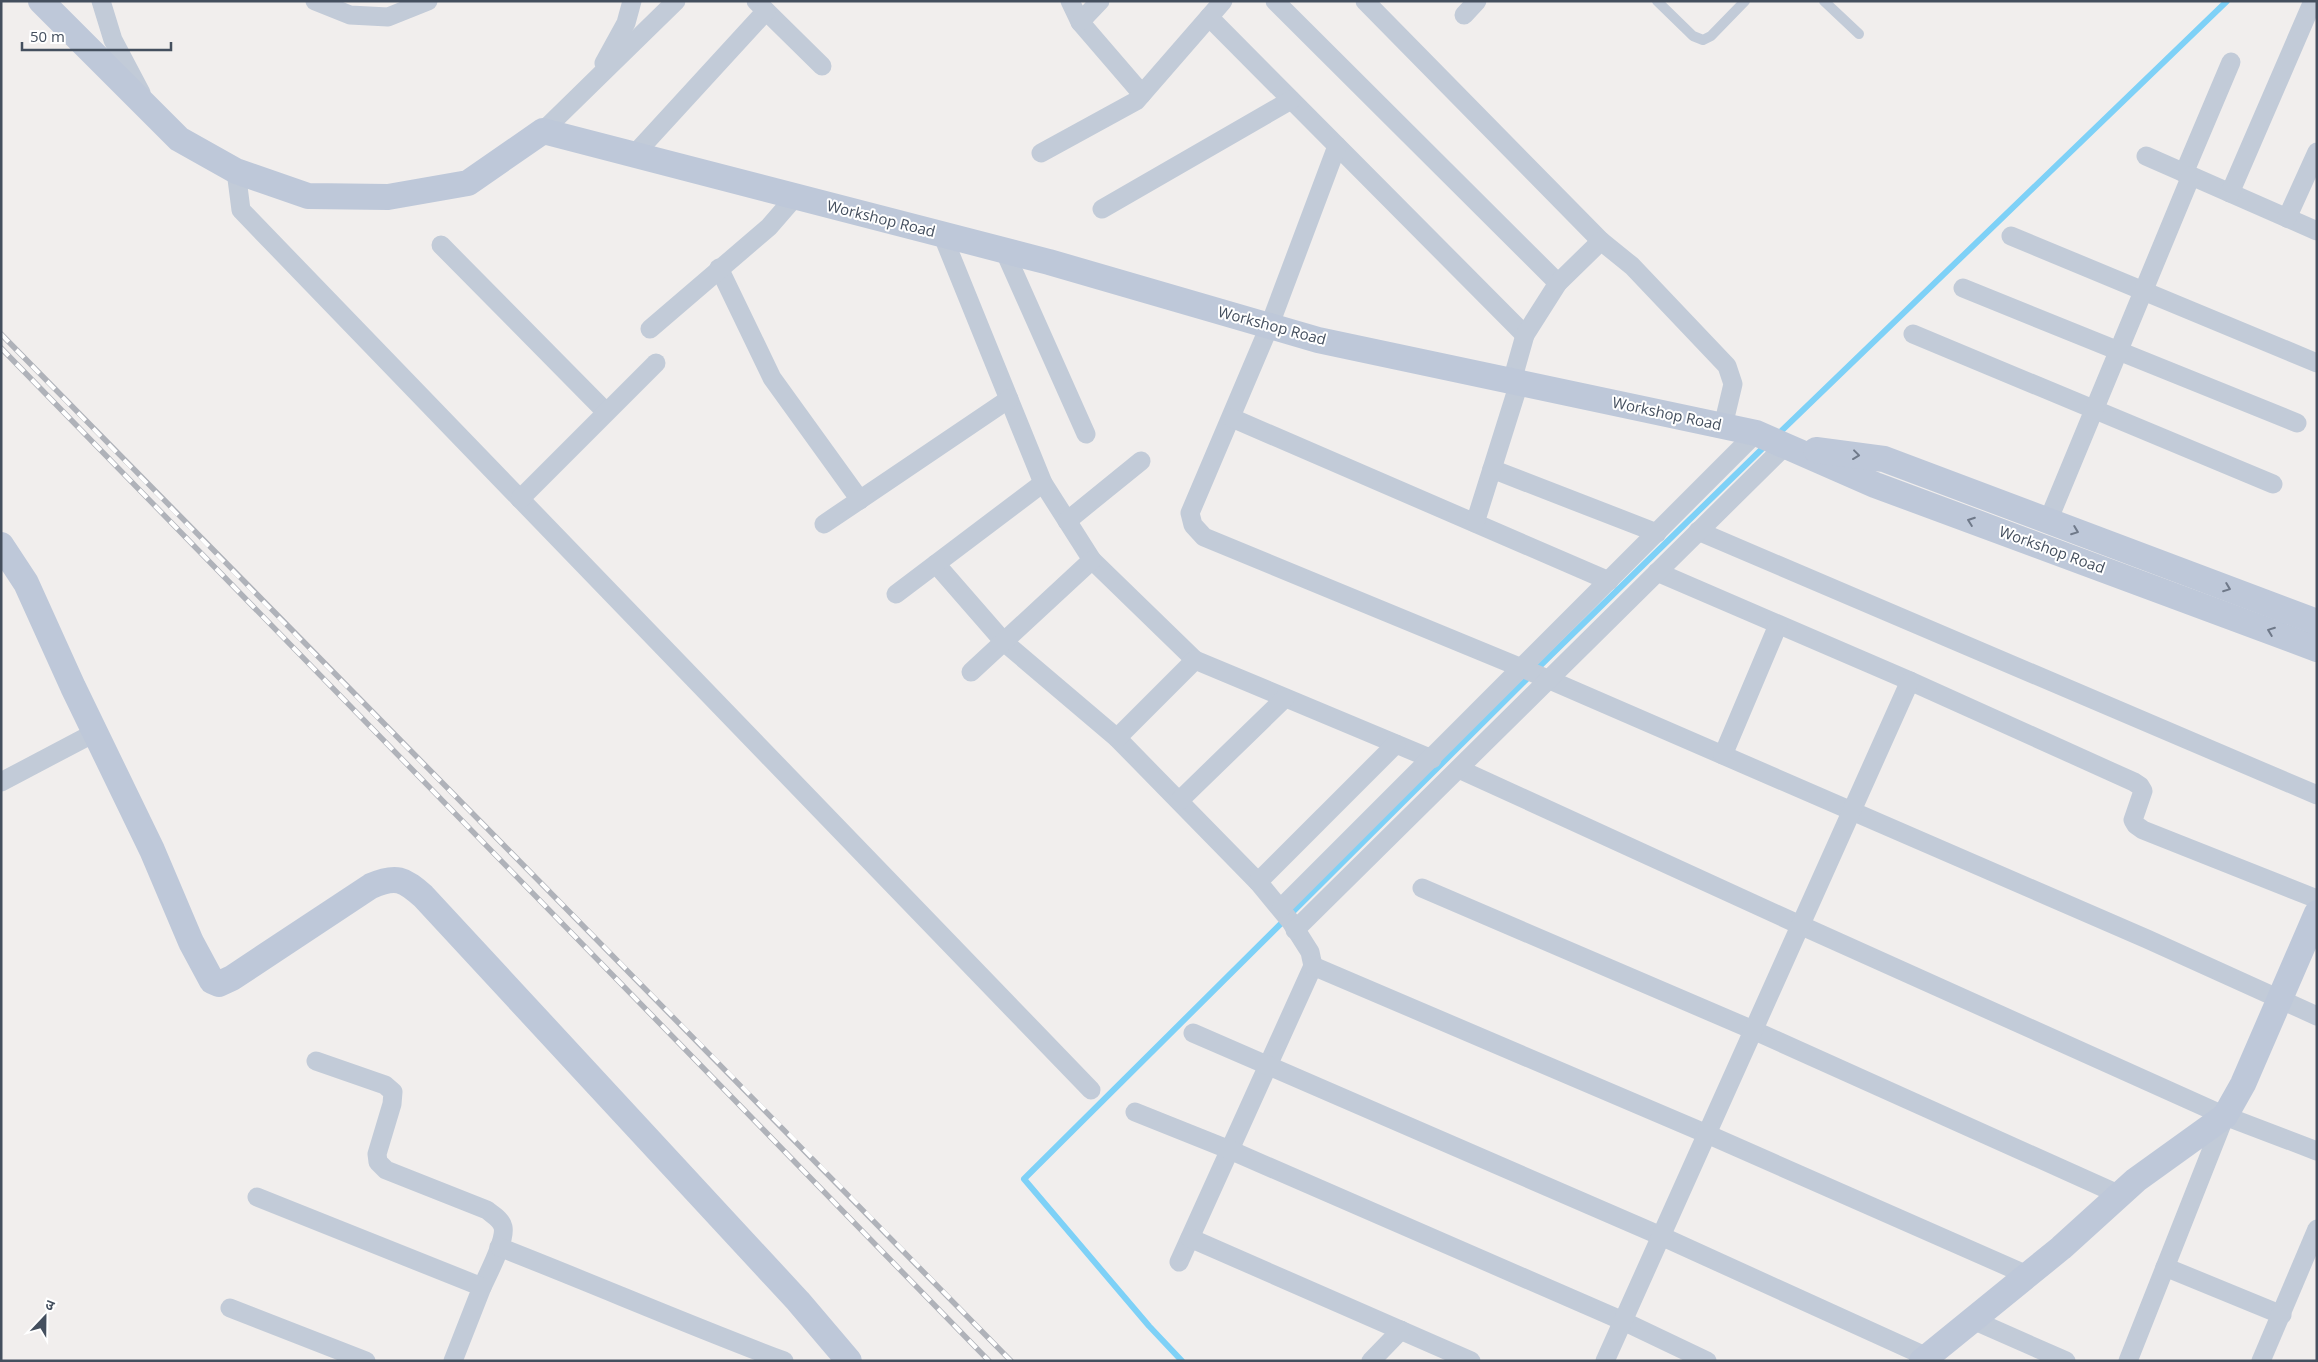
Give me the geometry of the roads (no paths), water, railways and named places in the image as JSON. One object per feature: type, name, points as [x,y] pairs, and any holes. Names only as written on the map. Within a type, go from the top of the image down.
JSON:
[{"type":"main road","points":[[41,1],[179,138],[236,171],[308,196],[388,196],[468,183],[543,131]]},
{"type":"main road","name":"Workshop Road","points":[[543,131],[1049,262],[1318,340],[1724,426],[1776,441],[1884,459],[2317,622]]},
{"type":"main road","name":"Workshop Road","points":[[1776,441],[1875,485],[2317,649]]},
{"type":"main road","points":[[1,545],[26,583],[152,850],[191,942],[212,981],[219,984],[232,978],[371,886],[386,879],[406,881],[423,896],[798,1301],[844,1358]]},
{"type":"main road","points":[[1925,1359],[2027,1275],[2136,1180],[2225,1116],[2243,1084],[2317,913]]},
{"type":"street","points":[[101,1],[113,40],[151,111]]},
{"type":"street","points":[[315,1],[350,16],[388,17],[428,1]]},
{"type":"street","points":[[594,81],[626,23],[632,1]]},
{"type":"street","points":[[543,131],[676,1]]},
{"type":"street","points":[[1070,1],[1080,22],[1142,94]]},
{"type":"street","points":[[1080,22],[1100,1]]},
{"type":"street","points":[[1041,153],[1136,101],[1223,1]]},
{"type":"street","points":[[1275,1],[1558,283]]},
{"type":"street","points":[[1365,1],[1601,241],[1632,266],[1727,366],[1733,384],[1724,426]]},
{"type":"street","points":[[2230,193],[2313,1]]},
{"type":"street","points":[[634,156],[761,6],[822,66]]},
{"type":"street","points":[[1209,17],[1525,335]]},
{"type":"street","points":[[2048,521],[2143,291],[2231,62]]},
{"type":"street","points":[[1102,209],[1291,100]]},
{"type":"street","points":[[1337,146],[1269,327],[1232,418],[1190,513],[1193,525],[1204,537],[1535,674],[1852,810],[2138,935],[2278,1000],[2317,1016]]},
{"type":"street","points":[[2287,218],[2317,152]]},
{"type":"street","points":[[2146,156],[2317,231]]},
{"type":"street","points":[[236,171],[241,210],[1091,1090]]},
{"type":"street","points":[[650,328],[769,227],[795,197]]},
{"type":"street","points":[[942,234],[1043,483],[1092,560],[1195,660],[1432,759]]},
{"type":"street","points":[[2011,236],[2317,363]]},
{"type":"street","points":[[1476,523],[1516,382],[1525,335],[1558,283],[1601,241]]},
{"type":"street","points":[[441,245],[606,412]]},
{"type":"street","points":[[1004,250],[1086,434]]},
{"type":"street","points":[[719,268],[772,378],[860,500]]},
{"type":"street","points":[[1963,288],[2297,423]]},
{"type":"street","points":[[1914,334],[2273,484]]},
{"type":"street","points":[[520,499],[656,363]]},
{"type":"street","points":[[824,524],[1009,399]]},
{"type":"street","points":[[1232,418],[1609,581]]},
{"type":"street","points":[[1287,918],[1432,759],[1656,572],[1698,531],[1776,441]]},
{"type":"street","points":[[1287,918],[1459,769],[1609,581],[1657,533],[1776,441]]},
{"type":"street","points":[[1067,521],[1141,461]]},
{"type":"street","points":[[1492,469],[1657,533]]},
{"type":"street","points":[[896,594],[1043,483]]},
{"type":"street","points":[[1698,531],[2317,795]]},
{"type":"street","points":[[970,672],[1092,560]]},
{"type":"street","points":[[936,564],[1004,642],[1116,738],[1258,882],[1287,918],[1310,952],[1314,966],[1179,1262]]},
{"type":"street","points":[[1656,572],[1910,681],[2134,782],[2143,791],[2133,820],[2143,830],[2317,899]]},
{"type":"street","points":[[1723,755],[1778,624]]},
{"type":"street","points":[[1116,738],[1195,660]]},
{"type":"street","points":[[1606,1361],[1910,681]]},
{"type":"street","points":[[1179,801],[1285,698]]},
{"type":"street","points":[[1,782],[96,732]]},
{"type":"street","points":[[1258,882],[1396,744]]},
{"type":"street","points":[[1459,769],[2225,1116],[2317,1151]]},
{"type":"street","points":[[1422,888],[1753,1030],[2120,1195]]},
{"type":"street","points":[[1314,966],[1707,1134],[2027,1275]]},
{"type":"street","points":[[1193,1033],[1661,1236],[1925,1359]]},
{"type":"street","points":[[316,1061],[385,1085],[393,1092],[392,1104],[377,1154],[378,1162],[386,1170],[487,1210],[500,1221],[503,1229],[499,1247],[453,1361]]},
{"type":"street","points":[[1135,1112],[1230,1150],[1623,1321],[1707,1361]]},
{"type":"street","points":[[2128,1361],[2225,1116]]},
{"type":"street","points":[[257,1198],[482,1287]]},
{"type":"street","points":[[2261,1361],[2313,1249],[2317,1229]]},
{"type":"street","points":[[1190,1238],[1467,1360]]},
{"type":"street","points":[[499,1247],[599,1286],[719,1337],[784,1361]]},
{"type":"street","points":[[2165,1268],[2282,1314]]},
{"type":"street","points":[[230,1308],[366,1361]]},
{"type":"street","points":[[1973,1320],[2057,1359]]},
{"type":"street","points":[[1371,1361],[1401,1330]]},
{"type":"lane","points":[[1657,1],[1693,36],[1703,40],[1712,36],[1745,1]]},
{"type":"lane","points":[[1824,1],[1859,34]]},
{"type":"waterway","points":[[1776,436],[2227,1]]},
{"type":"waterway","points":[[1182,1361],[1149,1326],[1024,1179],[1548,658],[1767,444]]},
{"type":"railway","points":[[1,334],[1011,1361]]},
{"type":"railway","points":[[1,348],[989,1361]]}]
